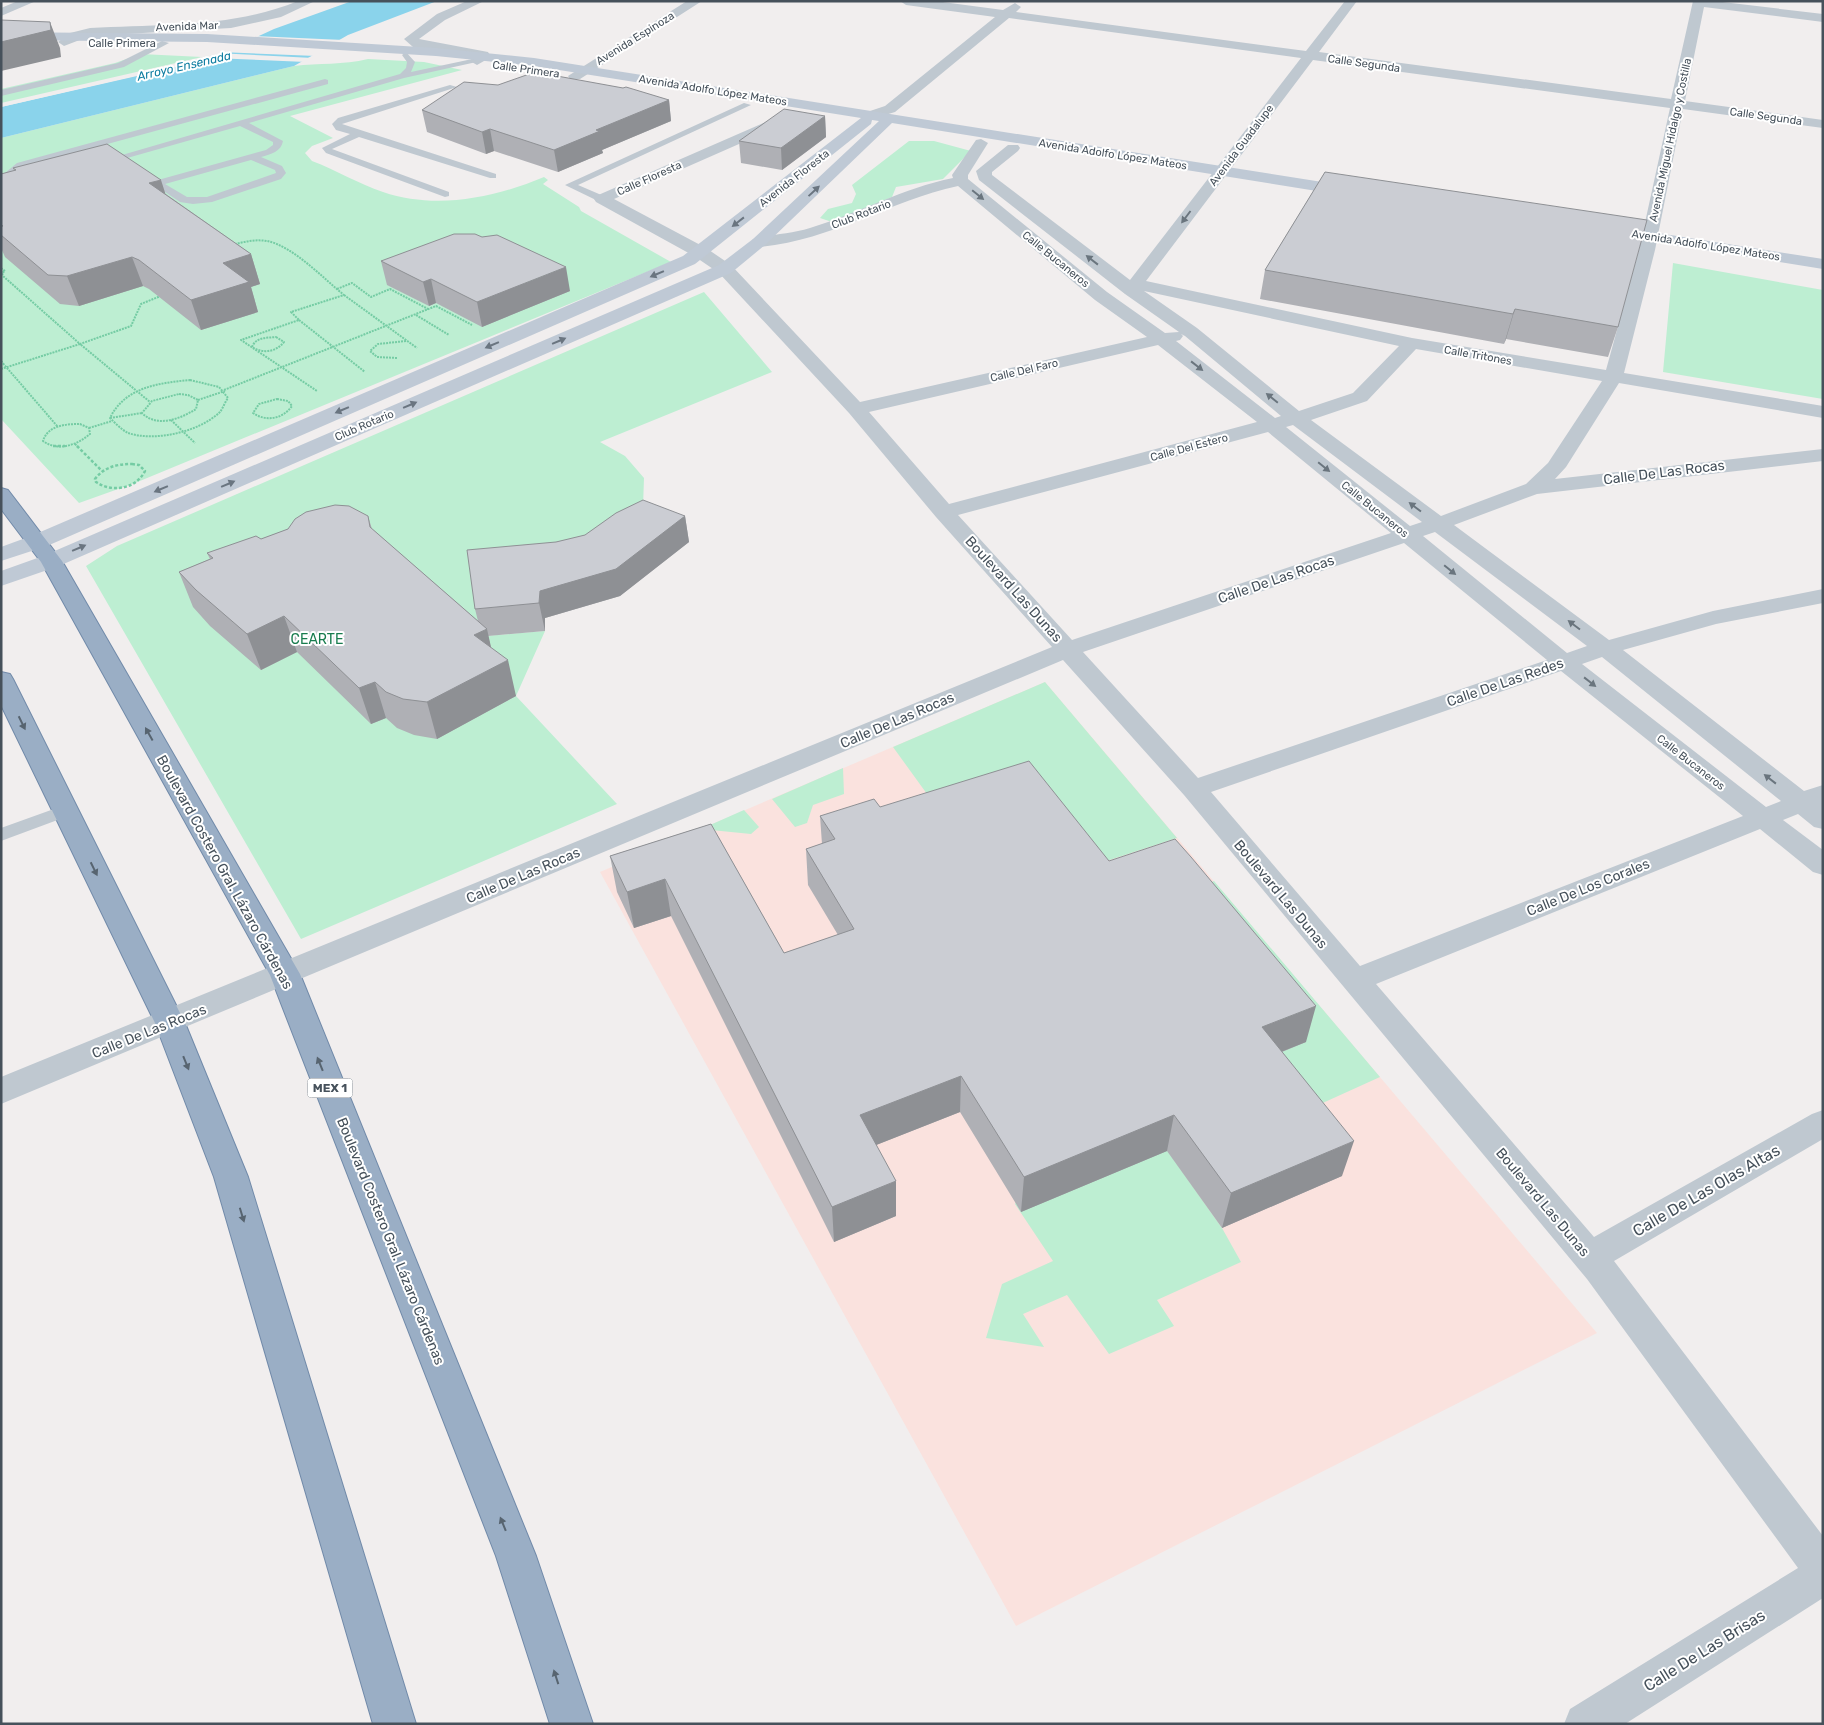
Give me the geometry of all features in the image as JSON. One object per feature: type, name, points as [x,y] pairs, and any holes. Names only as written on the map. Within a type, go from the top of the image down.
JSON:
[{"type":"highway","name":"Boulevard Costero Gral. Lázaro Cárdenas","points":[[1,494],[45,551],[285,974],[516,1556],[572,1724]]},
{"type":"highway","points":[[1,679],[170,1022],[231,1177],[395,1724]]},
{"type":"main road","name":"Calle Primera","points":[[1,36],[165,43],[204,41]]},
{"type":"main road","name":"Calle Primera","points":[[69,39],[204,41],[377,51],[406,48],[580,73]]},
{"type":"main road","name":"Avenida Adolfo López Mateos","points":[[580,73],[797,113],[879,118],[981,143],[1218,175]]},
{"type":"main road","name":"Avenida Adolfo López Mateos","points":[[580,73],[879,118],[1363,198]]},
{"type":"main road","name":"Avenida Floresta","points":[[725,269],[759,242],[790,213],[879,118]]},
{"type":"main road","name":"Avenida Floresta","points":[[700,252],[879,118]]},
{"type":"main road","name":"Avenida Adolfo López Mateos","points":[[1589,227],[1649,243],[1823,277]]},
{"type":"main road","name":"Avenida Adolfo López Mateos","points":[[1597,242],[1649,243],[1823,264]]},
{"type":"main road","name":"Club Rotario","points":[[1,579],[45,551],[680,264],[700,252]]},
{"type":"main road","name":"Club Rotario","points":[[1,554],[45,551],[725,269]]},
{"type":"street","points":[[1,12],[30,1]]},
{"type":"street","name":"Avenida Mar","points":[[69,39],[131,28],[231,24],[277,14],[309,1]]},
{"type":"street","points":[[406,48],[441,17],[478,1]]},
{"type":"street","name":"Avenida Espinoza","points":[[580,73],[696,1]]},
{"type":"street","name":"Calle Segunda","points":[[908,1],[1823,124]]},
{"type":"street","name":"Avenida Floresta","points":[[879,118],[1022,1]]},
{"type":"street","name":"Avenida Guadalupe","points":[[1133,287],[1351,1]]},
{"type":"street","points":[[1699,2],[1823,18]]},
{"type":"street","name":"Avenida Miguel Hidalgo y Costilla","points":[[1533,488],[1556,467],[1613,378],[1649,243],[1699,2]]},
{"type":"street","name":"Calle Floresta","points":[[602,199],[797,113]]},
{"type":"street","points":[[961,181],[960,175],[981,143]]},
{"type":"street","name":"Calle Bucaneros","points":[[1013,148],[984,171],[984,177],[1133,287],[1296,418],[1605,648],[1811,798],[1823,820]]},
{"type":"street","name":"Calle Bucaneros","points":[[961,181],[1101,296],[1162,338],[1564,662],[1823,865]]},
{"type":"street","name":"Club Rotario","points":[[759,242],[793,238],[828,227],[938,184],[961,181]]},
{"type":"street","name":"Calle Floresta","points":[[602,199],[700,252]]},
{"type":"street","points":[[790,213],[828,227]]},
{"type":"street","name":"Boulevard Las Dunas","points":[[700,252],[725,269],[856,409],[944,512],[1193,789],[1590,1257],[1823,1569]]},
{"type":"street","points":[[1101,296],[1133,287]]},
{"type":"street","name":"Calle Tritones","points":[[1133,287],[1412,343],[1823,412]]},
{"type":"street","name":"Calle Del Faro","points":[[856,409],[1191,332]]},
{"type":"street","name":"Calle Del Estero","points":[[944,512],[1296,418],[1360,397],[1412,343]]},
{"type":"street","name":"Calle De Las Rocas","points":[[1,1091],[1068,649],[1407,535],[1533,488],[1757,461],[1823,455]]},
{"type":"street","name":"Calle De Las Redes","points":[[1193,789],[1605,648],[1713,618],[1823,596]]},
{"type":"street","name":"Calle De Los Corales","points":[[1354,981],[1811,798]]},
{"type":"street","name":"Calle De Las Olas Altas","points":[[1590,1257],[1823,1123]]},
{"type":"street","name":"Calle De Las Brisas","points":[[1585,1724],[1823,1575]]},
{"type":"lane","points":[[1,93],[121,64],[134,60],[165,43]]},
{"type":"lane","points":[[402,76],[410,68],[412,62],[406,48]]},
{"type":"lane","points":[[90,166],[402,76],[480,59]]},
{"type":"lane","points":[[38,180],[25,180],[10,173],[20,165],[325,82]]},
{"type":"lane","points":[[364,87],[388,106]]},
{"type":"lane","points":[[452,87],[341,120],[338,124],[339,128],[493,176]]},
{"type":"lane","points":[[602,199],[570,185],[747,105]]},
{"type":"lane","points":[[206,114],[229,125]]},
{"type":"lane","points":[[157,183],[253,157],[269,152],[277,146],[278,141],[240,122]]},
{"type":"lane","points":[[358,134],[332,144],[328,148],[329,151],[446,194]]},
{"type":"lane","points":[[117,158],[184,200],[208,200],[278,177],[281,173],[279,168],[253,157]]},
{"type":"lane","points":[[1,835],[65,811]]},
{"type":"path","points":[[225,247],[248,241],[273,242],[422,351]]},
{"type":"path","points":[[1,268],[5,271],[2,273],[3,276],[135,392],[150,402]]},
{"type":"path","points":[[336,289],[352,283],[371,297],[390,289],[428,309]]},
{"type":"path","points":[[1,369],[131,326],[137,309],[142,302],[163,295]]},
{"type":"path","points":[[344,295],[291,312],[368,374]]},
{"type":"path","points":[[142,413],[143,408],[160,397],[179,394],[198,400],[436,306],[477,328]]},
{"type":"path","points":[[415,314],[453,338]]},
{"type":"path","points":[[299,320],[241,340],[280,368],[323,394]]},
{"type":"path","points":[[266,337],[276,337],[284,342],[281,347],[271,350],[260,351],[253,349],[254,342],[266,337]]},
{"type":"path","points":[[392,356],[377,357],[370,351],[378,344],[406,340]]},
{"type":"path","points":[[1,361],[58,427]]},
{"type":"path","points":[[190,380],[206,382],[224,391],[228,402],[223,410],[213,419],[182,432],[140,435],[124,432],[114,426],[111,419],[117,404],[135,392],[152,385],[190,380]]},
{"type":"path","points":[[89,428],[90,434],[75,444],[51,446],[43,441],[45,434],[58,427],[73,424],[89,428],[111,419],[142,413],[150,419],[170,420],[190,413],[198,404],[198,400]]},
{"type":"path","points":[[170,420],[200,448]]},
{"type":"path","points":[[75,444],[102,471]]},
{"type":"shaded area","points":[[1045,682],[1597,1333],[1016,1626],[600,872]]},
{"type":"green space","points":[[141,54],[202,57],[1,103],[1,89],[115,63]]},
{"type":"green space","points":[[368,59],[424,62],[462,70],[290,116],[333,138],[312,146],[305,153],[312,161],[383,192],[423,200],[444,201],[485,196],[544,177],[548,180],[543,184],[579,207],[581,211],[671,262],[135,483],[79,503],[1,419],[1,138],[294,66]]},
{"type":"green space","points":[[909,141],[934,141],[971,151],[943,179],[896,187],[892,197],[832,222],[820,218],[828,209],[852,203],[856,194],[852,185]]},
{"type":"green space","points":[[1673,263],[1823,290],[1823,399],[1663,372]]},
{"type":"green space","name":"CEARTE","points":[[704,292],[772,372],[600,442],[625,456],[644,478],[643,507],[485,636],[545,631],[516,696],[617,804],[301,939],[86,566],[117,546]]},
{"type":"green space","points":[[1045,682],[1177,838],[1082,869],[948,823],[893,747]]},
{"type":"green space","points":[[843,768],[844,794],[813,805],[807,823],[795,827],[772,799]]},
{"type":"green space","points":[[744,810],[759,827],[751,834],[701,829]]},
{"type":"green space","points":[[1214,881],[1380,1077],[1294,1116],[1184,894]]},
{"type":"green space","points":[[1095,1048],[1222,1228],[1241,1262],[1157,1300],[1174,1326],[1109,1354],[1067,1295],[1023,1314],[1044,1347],[986,1338],[1002,1284],[1053,1261],[1015,1204]]},
{"type":"water","name":"Arroyo Ensenada","points":[[352,1],[437,1],[348,35],[294,66],[1,138],[1,107],[207,60],[274,29]]},
{"type":"pier","points":[[253,36],[344,40],[316,56],[220,52]]},
{"type":"pier","points":[[216,53],[313,58],[306,62],[212,58],[1,107],[1,104],[206,58]]},
{"type":"building","points":[[1,20],[50,22],[51,30],[1,42]]},
{"type":"building","points":[[535,72],[626,87],[669,100],[596,130],[600,131],[554,150],[490,129],[482,132],[422,110],[464,82],[498,85]]},
{"type":"building","points":[[784,109],[825,116],[781,148],[739,141]]},
{"type":"building","points":[[107,144],[161,180],[149,183],[251,254],[223,263],[249,282],[191,300],[139,260],[132,257],[67,276],[48,275],[1,235],[1,226],[3,226],[1,225],[1,174],[16,170],[13,168]]},
{"type":"building","points":[[1325,172],[1647,220],[1618,327],[1515,309],[1513,314],[1265,270]]},
{"type":"building","points":[[454,234],[475,234],[482,237],[497,235],[566,267],[477,302],[431,279],[423,282],[381,261]]},
{"type":"building","points":[[643,500],[685,516],[616,569],[540,591],[539,603],[475,609],[467,550],[556,542],[585,535],[616,513]]},
{"type":"building","points":[[335,505],[349,506],[368,516],[370,527],[487,629],[474,635],[508,660],[427,702],[403,699],[386,692],[375,682],[359,688],[284,616],[247,634],[196,590],[179,572],[213,558],[207,553],[256,536],[261,539],[288,529],[295,519],[306,512]]},
{"type":"building","points":[[1029,761],[1109,861],[1175,839],[1191,857],[1316,1006],[1262,1027],[1354,1141],[1231,1193],[1174,1115],[1024,1177],[961,1076],[860,1115],[896,1181],[832,1207],[665,879],[627,892],[610,856],[711,824],[784,953],[854,929],[806,849],[835,839],[820,816],[874,799],[880,807]]}]
